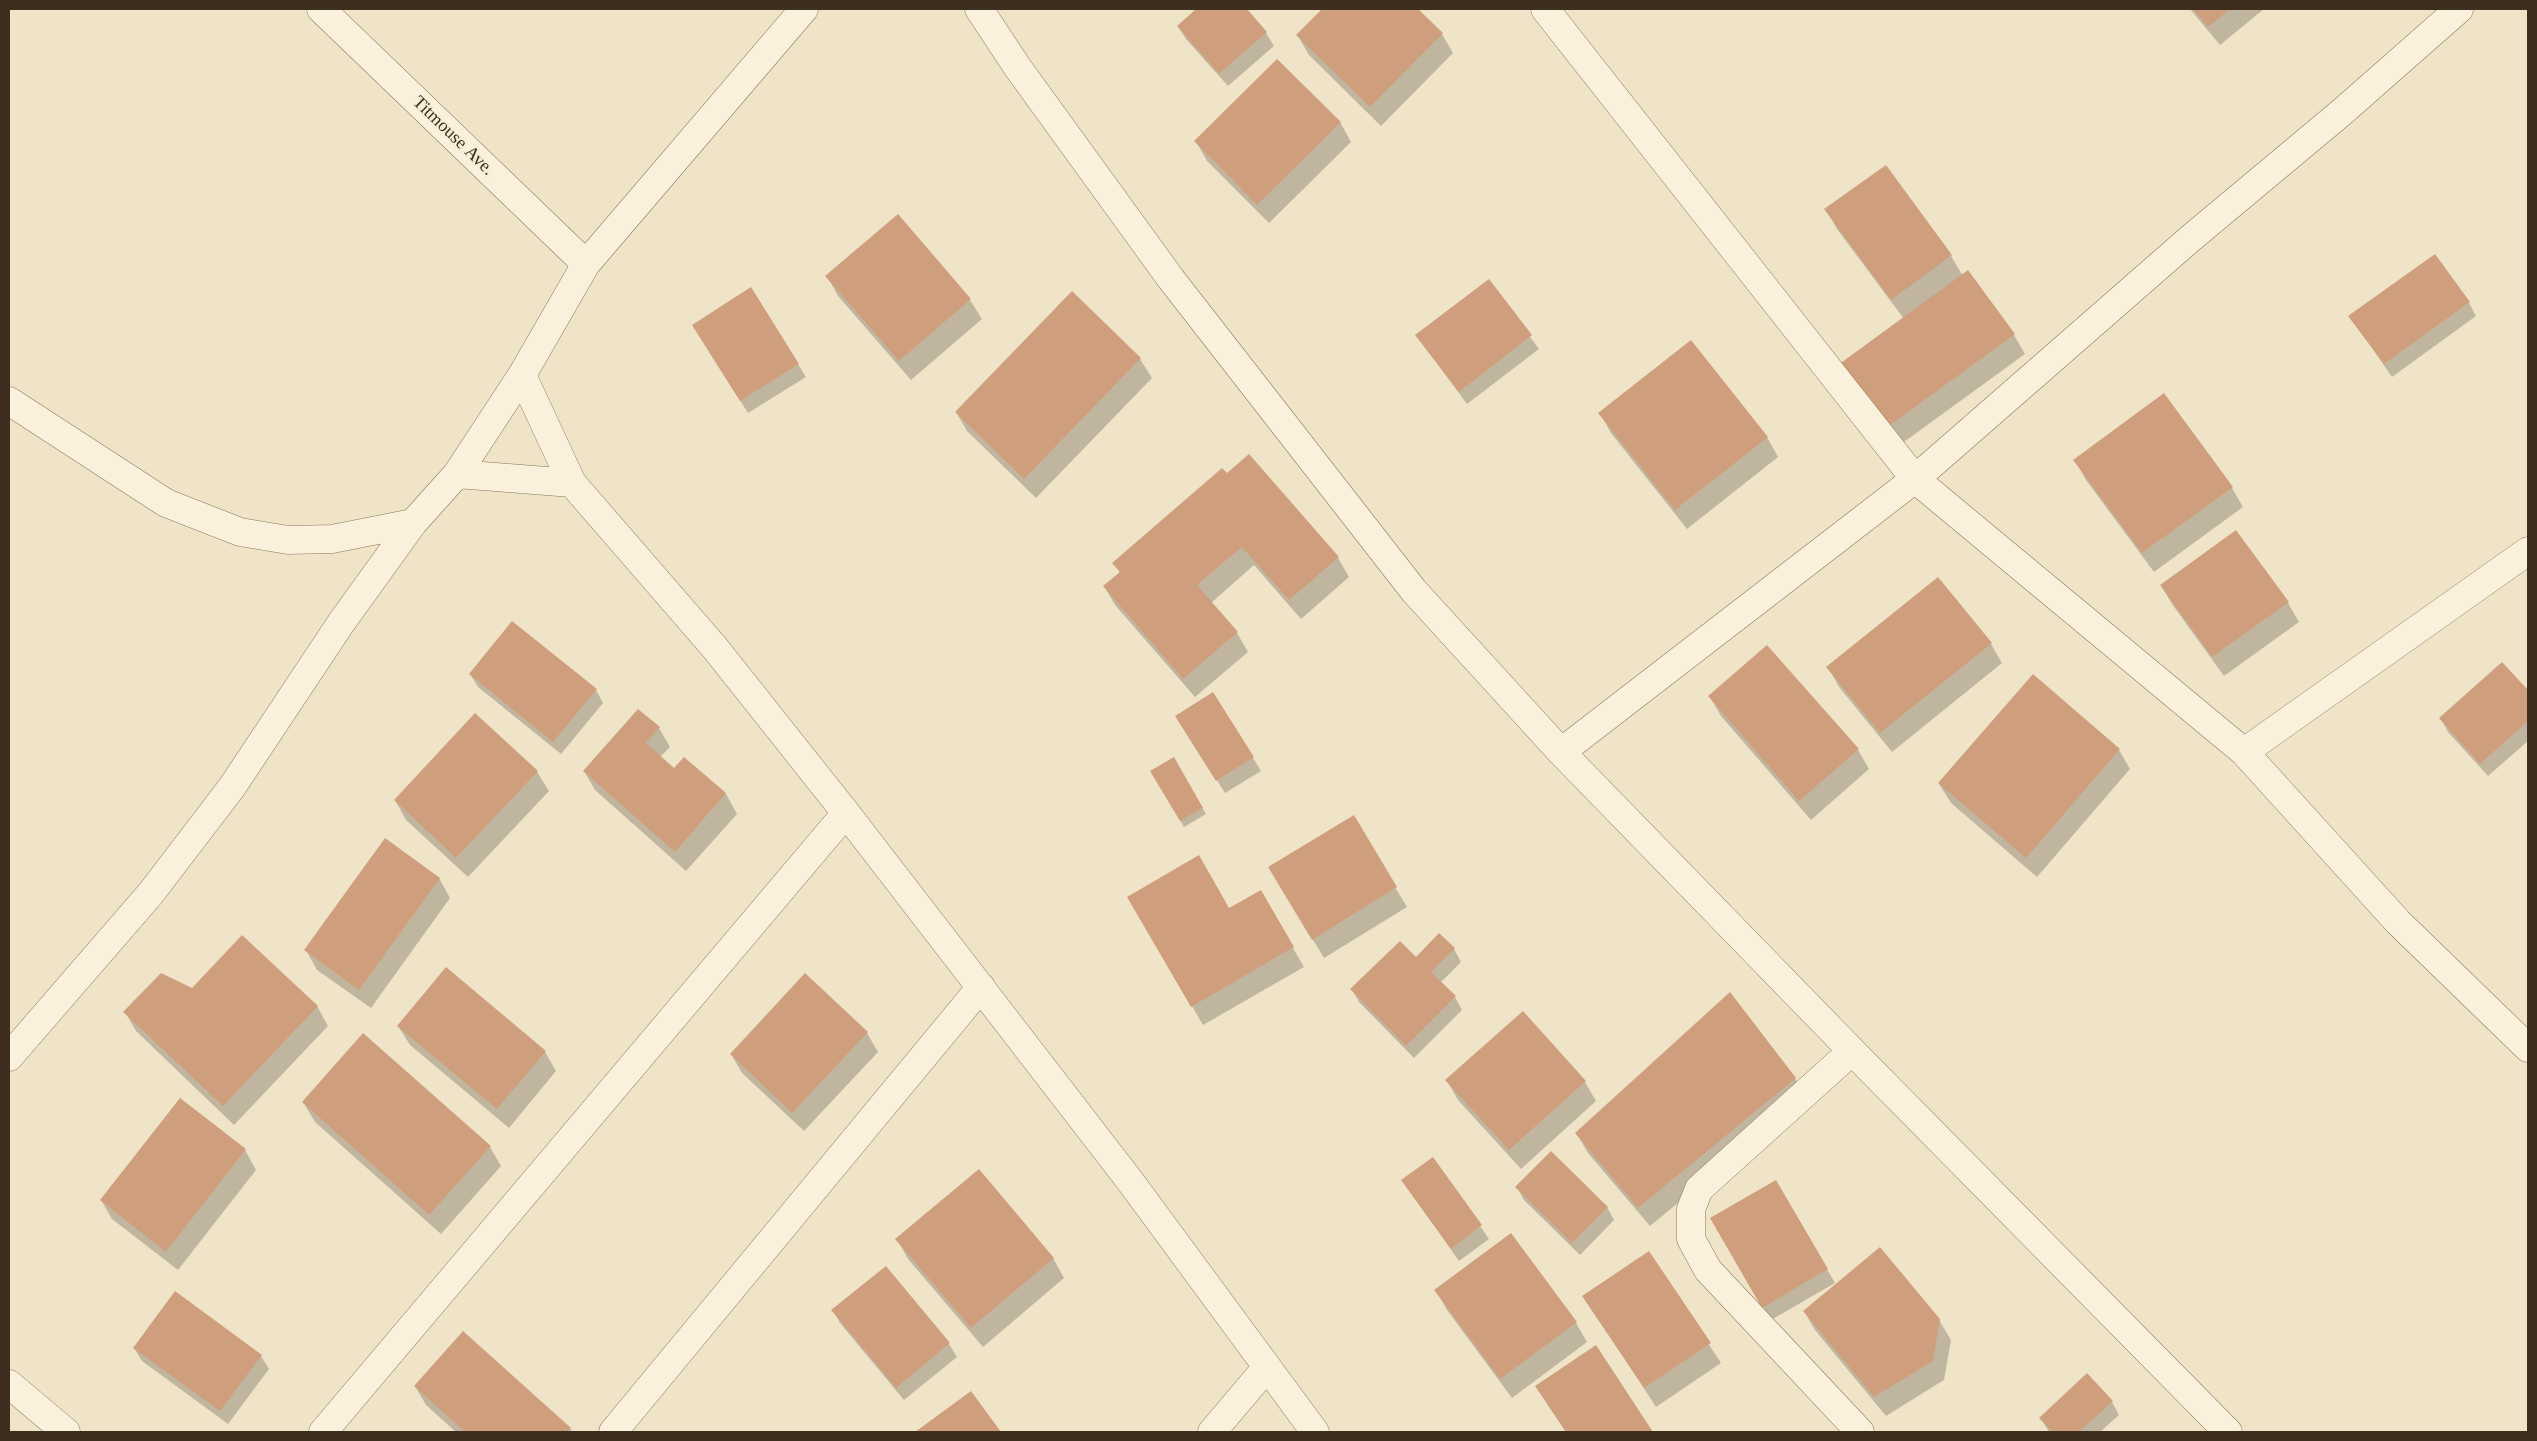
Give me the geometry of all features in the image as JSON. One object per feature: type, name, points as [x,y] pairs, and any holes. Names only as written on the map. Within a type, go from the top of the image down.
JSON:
[{"type":"street","name":"Titmouse Ave.","points":[[321,9],[586,264]]},
{"type":"street","points":[[9,1057],[151,893],[232,787],[341,623],[413,523],[457,474],[522,374],[586,264],[804,9]]},
{"type":"street","points":[[979,9],[1018,68],[1171,279],[1414,591],[1561,752],[1852,1051],[2228,1432]]},
{"type":"street","points":[[1545,9],[1915,478],[2244,752],[2398,922],[2528,1048]]},
{"type":"street","points":[[1561,752],[1915,478],[2191,238],[2342,112],[2459,9]]},
{"type":"street","points":[[522,374],[572,483],[715,648],[846,813],[1130,1181],[1315,1432]]},
{"type":"street","points":[[9,401],[166,503],[240,532],[288,540],[332,539],[413,523]]},
{"type":"street","points":[[457,474],[572,483]]},
{"type":"street","points":[[2244,752],[2528,551]]},
{"type":"street","points":[[323,1432],[846,813]]},
{"type":"street","points":[[612,1432],[980,987]]},
{"type":"street","points":[[1852,1051],[1700,1189],[1691,1209],[1691,1240],[1708,1270],[1860,1432]]},
{"type":"street","points":[[1212,1432],[1267,1367]]},
{"type":"street","points":[[9,1384],[66,1432]]},
{"type":"building","points":[[1196,9],[1247,9],[1267,32],[1219,74],[1177,26]]},
{"type":"building","points":[[1322,9],[1418,9],[1443,33],[1370,107],[1296,35]]},
{"type":"building","points":[[2193,9],[2230,9],[2208,27]]},
{"type":"building","points":[[1277,59],[1341,122],[1257,205],[1194,141]]},
{"type":"building","points":[[1886,165],[1952,255],[1891,300],[1824,209]]},
{"type":"building","points":[[898,214],[971,299],[899,361],[825,276]]},
{"type":"building","points":[[2435,254],[2470,302],[2384,364],[2348,316]]},
{"type":"building","points":[[1968,270],[2015,334],[1885,429],[1838,365]]},
{"type":"building","points":[[1489,279],[1532,335],[1459,392],[1415,335]]},
{"type":"building","points":[[751,287],[799,364],[740,401],[692,325]]},
{"type":"building","points":[[1072,291],[1141,358],[1024,479],[955,412]]},
{"type":"building","points":[[1691,340],[1768,437],[1675,510],[1598,413]]},
{"type":"building","points":[[2164,393],[2233,487],[2142,553],[2073,460]]},
{"type":"building","points":[[1249,454],[1339,557],[1289,600],[1242,547],[1197,585],[1238,632],[1183,679],[1103,586],[1120,572],[1112,563],[1222,468],[1227,473]]},
{"type":"building","points":[[2236,530],[2289,602],[2212,657],[2160,585]]},
{"type":"building","points":[[1938,577],[1992,643],[1880,733],[1826,667]]},
{"type":"building","points":[[512,621],[597,689],[553,742],[469,674]]},
{"type":"building","points":[[1767,645],[1859,749],[1799,801],[1708,696]]},
{"type":"building","points":[[2502,662],[2528,690],[2528,721],[2480,764],[2439,718]]},
{"type":"building","points":[[2033,674],[2120,749],[2026,858],[1938,783]]},
{"type":"building","points":[[1213,692],[1254,757],[1216,781],[1175,716]]},
{"type":"building","points":[[638,709],[660,727],[646,743],[674,768],[684,757],[726,793],[675,852],[583,771]]},
{"type":"building","points":[[475,713],[538,771],[456,858],[394,800]]},
{"type":"building","points":[[1174,757],[1203,808],[1180,821],[1150,771]]},
{"type":"building","points":[[1354,815],[1397,887],[1312,940],[1268,867]]},
{"type":"building","points":[[385,838],[440,878],[359,990],[304,950]]},
{"type":"building","points":[[1199,855],[1229,908],[1261,890],[1294,947],[1191,1007],[1127,897]]},
{"type":"building","points":[[1439,933],[1455,948],[1431,972],[1456,996],[1406,1046],[1350,989],[1400,941],[1416,957]]},
{"type":"building","points":[[242,935],[318,1006],[223,1106],[123,1012],[161,973],[192,988]]},
{"type":"building","points":[[446,967],[546,1051],[497,1109],[397,1026]]},
{"type":"building","points":[[805,973],[868,1032],[792,1113],[730,1054]]},
{"type":"building","points":[[1730,992],[1796,1078],[1638,1208],[1575,1133]]},
{"type":"building","points":[[1523,1011],[1586,1081],[1509,1150],[1445,1080]]},
{"type":"building","points":[[363,1033],[491,1146],[429,1215],[302,1102]]},
{"type":"building","points":[[180,1098],[246,1149],[166,1252],[100,1200]]},
{"type":"building","points":[[1551,1151],[1608,1207],[1572,1243],[1515,1187]]},
{"type":"building","points":[[1433,1157],[1482,1225],[1451,1249],[1401,1180]]},
{"type":"building","points":[[979,1169],[1054,1258],[971,1328],[895,1239]]},
{"type":"building","points":[[1776,1180],[1828,1269],[1762,1308],[1710,1218]]},
{"type":"building","points":[[1511,1233],[1577,1322],[1500,1379],[1434,1290]]},
{"type":"building","points":[[1880,1247],[1940,1319],[1933,1361],[1874,1397],[1803,1311]]},
{"type":"building","points":[[1649,1251],[1711,1343],[1644,1388],[1582,1296]]},
{"type":"building","points":[[886,1266],[950,1343],[896,1388],[831,1310]]},
{"type":"building","points":[[175,1291],[262,1355],[220,1411],[133,1348]]},
{"type":"building","points":[[463,1331],[571,1428],[567,1432],[465,1432],[414,1386]]},
{"type":"building","points":[[1596,1345],[1653,1432],[1566,1432],[1535,1386]]},
{"type":"building","points":[[2087,1373],[2113,1401],[2079,1432],[2053,1432],[2039,1418]]},
{"type":"building","points":[[971,1391],[1001,1432],[915,1432]]}]
